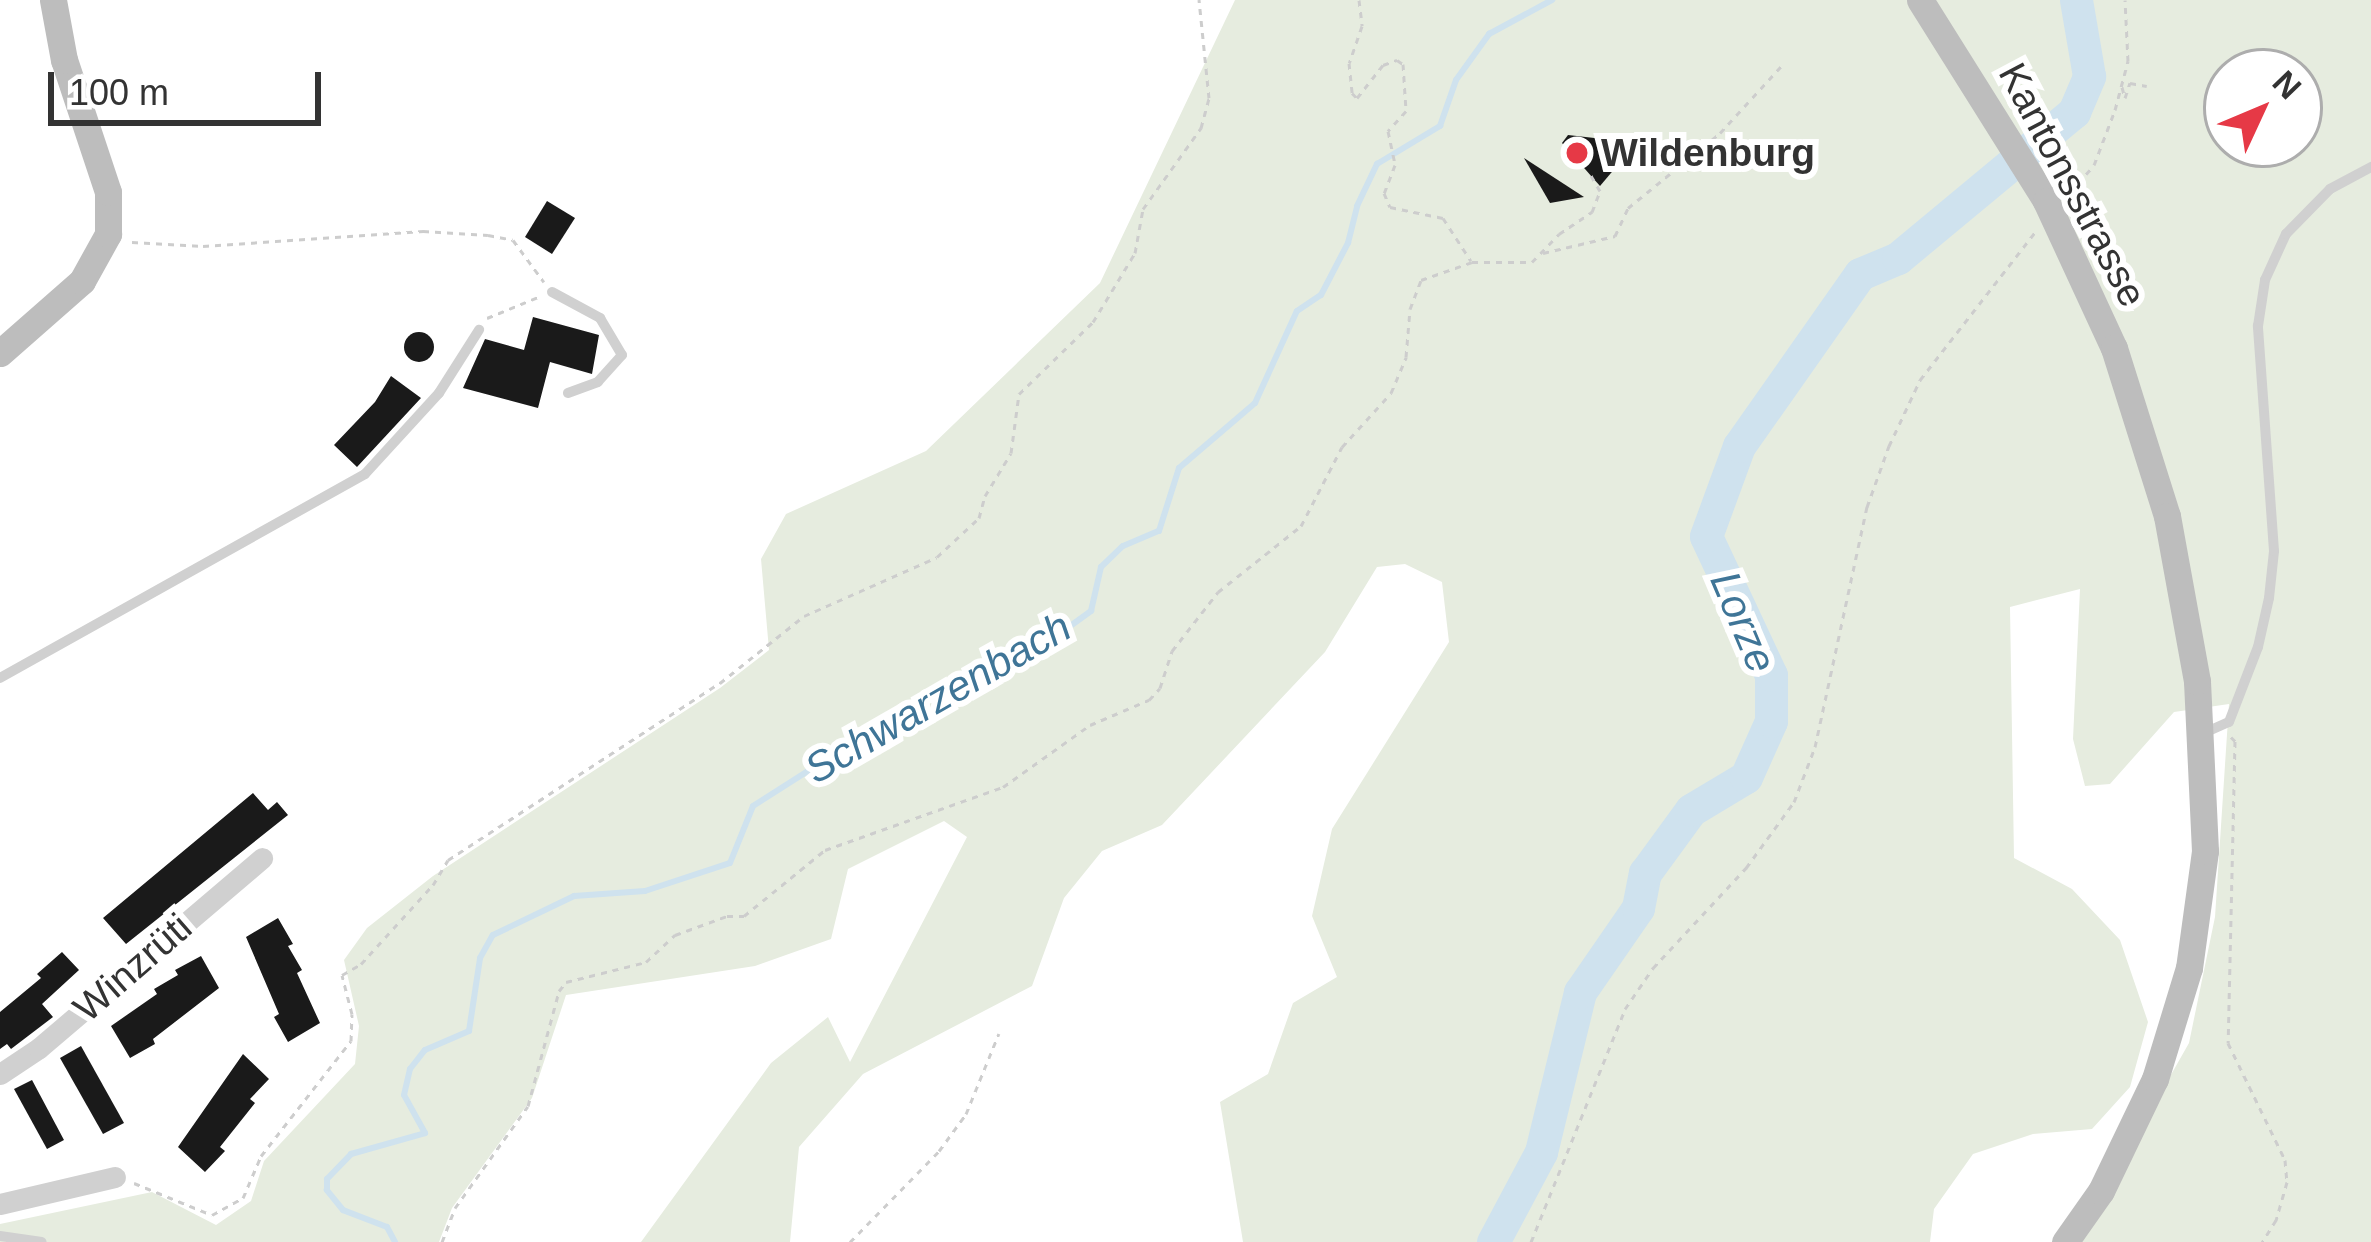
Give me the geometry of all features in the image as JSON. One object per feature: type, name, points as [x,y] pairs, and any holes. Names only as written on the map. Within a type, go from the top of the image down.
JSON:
[{"type":"main road","points":[[0,353],[82,281],[108,234],[108,192],[64,60],[53,0]]},
{"type":"main road","name":"Kantonsstrasse","points":[[1920,0],[2038,187],[2114,347],[2167,516],[2210,730],[2201,906],[2176,1019],[2155,1079],[2101,1191],[2065,1242]]},
{"type":"street","name":"Winzrüti","points":[[0,1074],[39,1048],[262,858]]},
{"type":"street","points":[[0,1204],[116,1177]]},
{"type":"lane","points":[[2210,730],[2229,722],[2258,646],[2274,551],[2258,326],[2265,280],[2286,234],[2330,189],[2371,167]]},
{"type":"lane","points":[[552,292],[600,318],[622,356],[598,382],[568,392]]},
{"type":"lane","points":[[0,678],[365,474],[439,393],[479,330]]},
{"type":"lane","points":[[0,1237],[42,1242]]},
{"type":"path","points":[[116,1177],[212,1215],[243,1198],[261,1156],[351,1041],[352,1014],[342,975],[361,964],[433,885],[448,860],[720,683],[804,616],[937,557],[979,518],[985,496],[1011,454],[1019,394],[1093,322],[1135,253],[1143,209],[1202,128],[1209,98],[1199,0]]},
{"type":"path","points":[[1359,0],[1362,26],[1349,63],[1352,93],[1357,98],[1383,64],[1397,60],[1403,64],[1406,111],[1388,131],[1395,165],[1384,193],[1390,207],[1443,218],[1472,262]]},
{"type":"path","points":[[2068,194],[2095,164],[2122,86],[2128,61],[2125,0]]},
{"type":"path","points":[[442,1242],[455,1208],[528,1106],[559,991],[566,982],[646,962],[675,934],[727,916],[744,916],[825,850],[1003,787],[1090,724],[1150,700],[1160,688],[1172,651],[1218,592],[1301,526],[1342,447],[1391,393],[1406,356],[1415,288],[1432,272],[1472,262],[1523,264],[1542,254],[1615,236],[1628,208],[1720,133],[1785,62]]},
{"type":"path","points":[[2122,86],[2125,98],[2130,83],[2147,86]]},
{"type":"path","points":[[1542,254],[1559,234],[1592,212],[1600,191],[1590,174]]},
{"type":"path","points":[[1531,1242],[1625,1009],[1653,968],[1746,868],[1794,802],[1815,747],[1867,507],[1908,402],[1939,353],[2042,224]]},
{"type":"path","points":[[108,234],[139,244],[203,246],[423,231],[513,240],[552,292],[491,312],[479,330]]},
{"type":"path","points":[[2210,730],[2235,741],[2228,1043],[2285,1160],[2287,1182],[2276,1220],[2262,1242]]},
{"type":"path","points":[[850,1242],[939,1151],[966,1114],[1000,1033]]},
{"type":"shaded area","points":[[1235,0],[2371,0],[2371,1242],[2076,1242],[2189,1043],[2215,917],[2229,704],[2174,712],[2110,784],[2085,786],[2073,739],[2080,589],[2010,607],[2014,858],[2072,889],[2120,940],[2148,1022],[2130,1087],[2092,1129],[2033,1134],[1973,1154],[1934,1209],[1930,1242],[1243,1242],[1220,1102],[1268,1074],[1293,1003],[1337,977],[1312,916],[1332,829],[1449,642],[1442,582],[1405,564],[1377,567],[1325,652],[1162,825],[1102,851],[1064,898],[1032,986],[863,1074],[799,1147],[790,1242],[641,1242],[771,1063],[828,1017],[850,1062],[967,837],[944,821],[848,869],[831,939],[755,966],[566,995],[532,1098],[452,1208],[439,1242],[0,1242],[0,1224],[152,1192],[216,1225],[251,1201],[264,1161],[355,1064],[359,1026],[344,960],[367,928],[433,876],[720,688],[769,650],[761,559],[786,514],[926,451],[1100,283]]},
{"type":"building","points":[[1568,135],[1612,140],[1622,160],[1600,186],[1562,143]]},
{"type":"building","points":[[1524,158],[1584,197],[1550,203]]},
{"type":"building","points":[[547,201],[575,218],[552,254],[525,237]]},
{"type":"building","points":[[533,317],[599,335],[592,374],[550,362],[538,408],[463,388],[485,339],[524,350]]},
{"type":"building","points":[[419,332],[430,336],[434,347],[430,358],[419,362],[408,358],[404,347],[408,336]]},
{"type":"building","points":[[391,376],[421,398],[357,467],[334,445],[375,402]]},
{"type":"building","points":[[253,793],[268,810],[277,802],[288,815],[126,944],[103,918]]},
{"type":"building","points":[[278,918],[293,944],[288,946],[302,970],[297,973],[320,1023],[288,1042],[274,1017],[279,1014],[246,937]]},
{"type":"building","points":[[62,952],[79,970],[42,1004],[53,1017],[11,1049],[7,1044],[0,1049],[0,1012],[41,978],[37,974]]},
{"type":"building","points":[[201,956],[219,988],[153,1039],[155,1044],[130,1058],[111,1026],[157,994],[154,989],[178,975],[175,970]]},
{"type":"building","points":[[81,1046],[124,1123],[103,1134],[60,1058]]},
{"type":"building","points":[[243,1054],[269,1079],[250,1099],[255,1103],[220,1147],[225,1151],[205,1172],[178,1147]]},
{"type":"building","points":[[32,1080],[64,1140],[47,1149],[14,1089]]},
{"type":"waterway","name":"Schwarzenbach","points":[[395,1242],[387,1227],[343,1210],[327,1190],[327,1179],[351,1154],[425,1133],[404,1095],[410,1069],[425,1050],[469,1031],[480,958],[493,935],[574,896],[645,891],[730,863],[753,806],[927,695],[968,689],[1033,653],[1091,611],[1101,567],[1123,546],[1159,531],[1179,468],[1255,403],[1297,311],[1321,295],[1348,243],[1357,206],[1377,164],[1440,126],[1456,80],[1489,34],[1552,0]]},
{"type":"waterway","name":"Lorze","points":[[1493,1242],[1541,1152],[1580,992],[1638,908],[1645,873],[1691,810],[1746,777],[1771,721],[1771,675],[1706,536],[1739,446],[1860,274],[1898,258],[2074,112],[2089,76],[2076,0]]},
{"type":"place","name":"Wildenburg","points":[[1577,153]]}]
